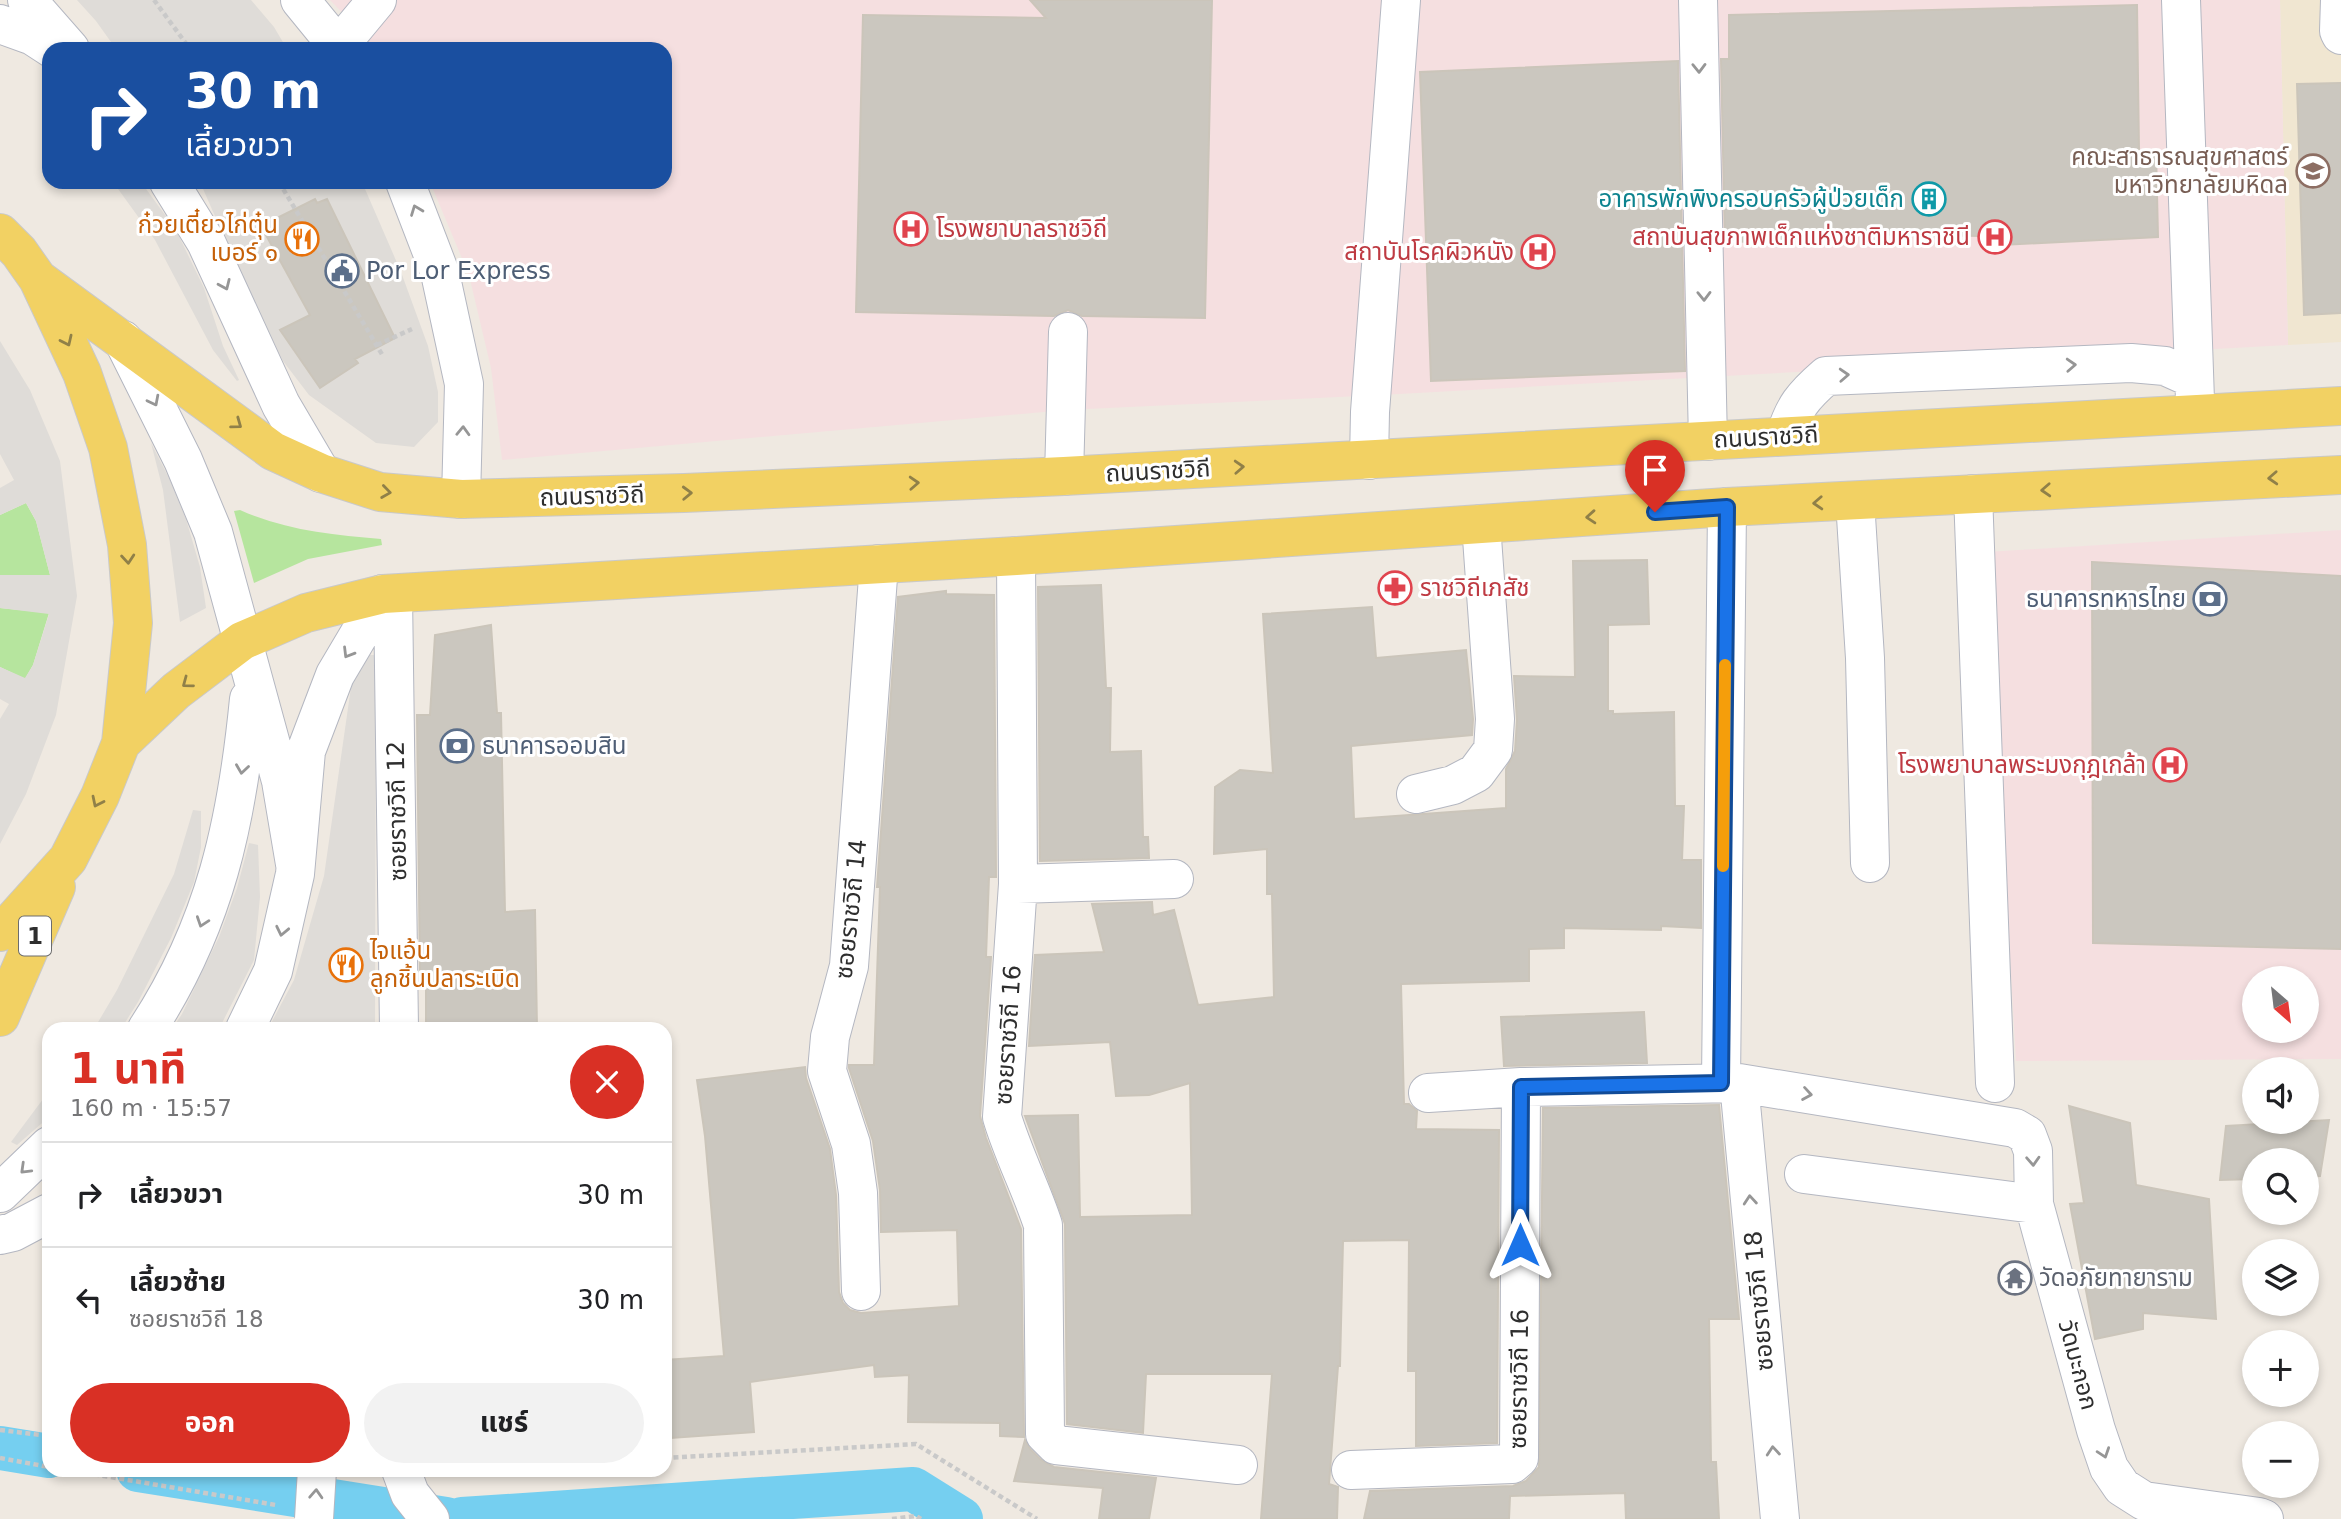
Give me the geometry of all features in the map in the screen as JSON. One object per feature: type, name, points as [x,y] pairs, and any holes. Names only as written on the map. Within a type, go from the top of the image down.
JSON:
[{"type":"main road","points":[[0,232],[19,252],[38,279],[82,373],[108,448],[127,545],[133,623],[121,743],[100,796],[68,859],[0,932]]},
{"type":"main road","name":"ถนนราชวิถี","points":[[38,279],[274,451],[321,473],[380,492],[461,499],[684,493],[1064,476],[1785,436],[2195,397],[2341,406]]},
{"type":"main road","points":[[121,743],[176,691],[246,659],[306,613],[388,594],[1016,556],[1727,507],[2341,475]]},
{"type":"main road","name":"1","points":[[1,1015],[68,859]]},
{"type":"street","points":[[27,0],[64,42]]},
{"type":"street","points":[[300,0],[334,42]]},
{"type":"street","points":[[344,42],[377,0]]},
{"type":"street","points":[[1369,460],[1370,412],[1401,0]]},
{"type":"street","points":[[1698,0],[1708,440]]},
{"type":"street","points":[[2181,0],[2195,397]]},
{"type":"street","points":[[2340,0],[2341,35]]},
{"type":"street","points":[[0,24],[42,42]]},
{"type":"street","points":[[173,189],[206,242],[281,405],[321,473]]},
{"type":"street","points":[[408,189],[440,272],[464,384],[461,499]]},
{"type":"street","points":[[1064,476],[1068,332]]},
{"type":"street","points":[[123,340],[183,460],[213,532],[281,781],[295,864]]},
{"type":"street","points":[[1785,436],[1800,400],[1826,376],[2131,362],[2165,366],[2195,397]]},
{"type":"street","points":[[1973,494],[1995,1083]]},
{"type":"street","points":[[1855,501],[1865,657],[1870,863]]},
{"type":"street","name":"ซอยราชวิถี 18","points":[[1727,507],[1730,1083],[1780,1519]]},
{"type":"street","points":[[1416,794],[1453,785],[1476,772],[1493,750],[1495,719],[1481,524]]},
{"type":"street","name":"ซอยราชวิถี 16","points":[[1016,556],[1017,884],[1002,1117],[1010,1145],[1035,1199],[1043,1225],[1045,1434],[1056,1445],[1238,1465]]},
{"type":"street","name":"ซอยราชวิถี 14","points":[[861,1291],[858,1193],[851,1144],[827,1071],[830,1037],[849,966],[879,564]]},
{"type":"street","points":[[248,1022],[273,971],[295,864],[306,751],[335,675],[388,594]]},
{"type":"street","name":"ซอยราชวิถี 12","points":[[388,594],[399,1022]]},
{"type":"street","points":[[151,1022],[197,939],[224,857],[242,772],[246,659]]},
{"type":"street","points":[[1017,884],[1174,879]]},
{"type":"street","name":"วัดมะกอก","points":[[1427,1093],[1521,1087],[1730,1083],[2015,1128],[2027,1135],[2033,1151],[2034,1204],[2096,1430],[2109,1468],[2122,1487],[2144,1502],[2264,1519]]},
{"type":"street","name":"ซอยราชวิถี 16","points":[[1351,1470],[1512,1464],[1519,1458],[1521,1087]]},
{"type":"street","points":[[0,1193],[42,1153]]},
{"type":"street","points":[[1804,1174],[2034,1204]]},
{"type":"street","points":[[7,1234],[42,1216]]},
{"type":"street","points":[[7,1234],[42,1242]]},
{"type":"street","points":[[298,1512],[314,1477]]},
{"type":"street","points":[[404,1477],[410,1494],[424,1512]]},
{"type":"path","points":[[154,0],[185,42]]},
{"type":"path","points":[[283,189],[383,356]]},
{"type":"path","points":[[377,345],[420,325]]},
{"type":"path","points":[[0,1430],[42,1435]]},
{"type":"path","points":[[672,1458],[916,1444],[1037,1519]]},
{"type":"path","points":[[0,1458],[42,1465]]},
{"type":"path","points":[[107,1477],[298,1512]]},
{"type":"path","points":[[892,1519],[916,1516],[921,1519]]},
{"type":"shaded area","points":[[77,0],[251,0],[283,42],[111,42]]},
{"type":"shaded area","points":[[330,0],[2280,0],[2288,345],[1066,410],[502,460],[491,368],[469,275],[433,189],[672,189],[672,42],[364,42],[356,27]]},
{"type":"shaded area","name":"คณะสาธารณสุขศาสตร์ มหาวิทยาลัยมหิดล","points":[[2280,0],[2341,0],[2341,342],[2288,345]]},
{"type":"shaded area","points":[[118,189],[146,189],[176,230],[204,288],[223,346],[239,380],[237,381],[213,350],[155,240]]},
{"type":"shaded area","points":[[203,189],[365,189],[401,272],[428,346],[438,392],[438,422],[414,447],[376,443],[309,395],[283,361],[250,296]]},
{"type":"shaded area","points":[[0,341],[30,390],[60,461],[77,596],[56,715],[26,794],[0,844],[0,719],[9,704],[0,699],[0,667],[25,678],[33,665],[49,614],[0,608],[0,575],[50,575],[36,521],[26,503],[0,515],[0,488],[14,480],[0,454]]},
{"type":"shaded area","points":[[151,443],[186,519],[200,567],[206,608],[180,622],[163,490]]},
{"type":"shaded area","name":"โรงพยาบาลพระมงกุฎเกล้า","points":[[2341,530],[2341,1059],[2242,1057],[2242,1060],[2016,1061],[1987,552]]},
{"type":"shaded area","points":[[364,655],[376,655],[375,1022],[272,1022],[294,980],[324,876],[353,673]]},
{"type":"shaded area","points":[[193,810],[201,811],[201,847],[194,882],[171,938],[125,1022],[98,1022],[117,990],[174,874]]},
{"type":"shaded area","points":[[249,843],[258,845],[260,897],[254,960],[223,1022],[177,1022],[219,937],[237,888]]},
{"type":"shaded area","points":[[42,1100],[42,1123],[17,1145],[11,1142]]},
{"type":"green space","points":[[26,503],[36,521],[50,575],[0,575],[0,515]]},
{"type":"green space","points":[[240,510],[291,527],[381,539],[382,545],[308,559],[254,583],[234,511]]},
{"type":"green space","points":[[0,608],[49,613],[33,665],[25,679],[0,667]]},
{"type":"building","points":[[1030,0],[1212,0],[1205,318],[1082,316],[1068,310],[1054,316],[856,312],[863,15],[1046,18]]},
{"type":"building","points":[[2137,5],[2139,151],[2156,150],[2158,237],[2001,245],[1982,236],[1845,234],[1725,243],[1721,59],[1729,59],[1729,15]]},
{"type":"building","name":"สถาบันโรคผิวหนัง","points":[[1678,61],[1685,371],[1431,381],[1420,72]]},
{"type":"building","points":[[2341,83],[2341,313],[2304,315],[2297,84]]},
{"type":"building","points":[[315,199],[317,203],[327,199],[395,338],[355,359],[358,363],[320,388],[280,330],[310,315],[261,226]]},
{"type":"building","points":[[1647,560],[1649,624],[1608,625],[1608,711],[1613,711],[1613,714],[1674,712],[1675,806],[1684,806],[1682,860],[1701,860],[1701,928],[1564,928],[1564,948],[1529,949],[1529,981],[1401,984],[1404,1104],[1409,1104],[1417,1111],[1416,1129],[1499,1130],[1497,1443],[1416,1446],[1416,1371],[1408,1371],[1409,1240],[1343,1241],[1340,1366],[1329,1484],[1338,1487],[1337,1519],[1261,1519],[1272,1374],[1146,1374],[1143,1433],[1067,1424],[1065,1224],[1025,1116],[1078,1115],[1080,1217],[1192,1215],[1190,1083],[1149,1095],[1116,1096],[1110,1042],[1029,1046],[1035,955],[1104,952],[1092,904],[1152,902],[1153,915],[1174,910],[1198,1005],[1274,997],[1272,894],[1267,894],[1267,849],[1214,854],[1215,787],[1240,770],[1273,773],[1263,614],[1372,607],[1376,658],[1466,650],[1473,719],[1472,735],[1351,746],[1354,819],[1506,808],[1506,769],[1515,751],[1517,720],[1514,676],[1575,677],[1573,561]]},
{"type":"building","points":[[2092,562],[2341,576],[2341,949],[2093,943]]},
{"type":"building","points":[[1101,585],[1106,688],[1111,688],[1110,752],[1141,751],[1143,837],[1148,837],[1149,858],[1040,861],[1038,587]]},
{"type":"building","points":[[946,591],[946,594],[994,595],[996,877],[989,877],[986,957],[991,957],[980,1116],[1021,1229],[1024,1437],[1000,1436],[1000,1423],[908,1422],[909,1375],[875,1377],[874,1365],[750,1382],[754,1432],[672,1438],[672,1360],[724,1356],[705,1136],[697,1080],[805,1067],[806,1078],[830,1149],[836,1195],[839,1292],[843,1303],[850,1310],[861,1313],[959,1306],[957,1230],[881,1232],[880,1190],[873,1141],[849,1068],[849,1065],[874,1065],[880,887],[877,887],[898,597]]},
{"type":"building","points":[[491,625],[497,713],[501,713],[505,912],[535,910],[537,1022],[426,1022],[426,975],[420,975],[417,715],[430,715],[435,635]]},
{"type":"building","points":[[1644,1012],[1647,1063],[1504,1066],[1501,1017]]},
{"type":"building","points":[[1719,1105],[1739,1319],[1709,1319],[1711,1462],[1716,1462],[1719,1519],[1626,1519],[1625,1493],[1510,1496],[1509,1519],[1364,1519],[1370,1491],[1513,1486],[1526,1481],[1539,1467],[1543,1108]]},
{"type":"building","points":[[2069,1106],[2130,1123],[2136,1185],[2209,1199],[2216,1319],[2143,1313],[2143,1329],[2095,1339],[2070,1204],[2084,1203]]},
{"type":"building","points":[[2329,1120],[2320,1176],[2319,1148],[2242,1148],[2242,1179],[2220,1180],[2226,1126],[2242,1125],[2242,1134],[2319,1134],[2319,1121]]},
{"type":"building","points":[[1025,1440],[1041,1460],[1054,1467],[1156,1478],[1149,1519],[1099,1519],[1103,1488],[1014,1481]]},
{"type":"waterway","points":[[0,1448],[42,1455]]},
{"type":"waterway","points":[[182,1477],[446,1519]]},
{"type":"waterway","points":[[462,1519],[913,1489],[961,1519]]},
{"type":"slow traffic","points":[[1723,866],[1725,665]]},
{"type":"place","name":"คณะสาธารณสุขศาสตร์ มหาวิทยาลัยมหิดล","points":[[2313,171]]},
{"type":"place","name":"อาคารพักพิงครอบครัวผู้ป่วยเด็ก","points":[[1929,199]]},
{"type":"place","name":"โรงพยาบาลราชวิถี","points":[[911,229]]},
{"type":"place","name":"สถาบันสุขภาพเด็กแห่งชาติมหาราชินี","points":[[1995,237]]},
{"type":"place","name":"ก๋วยเตี๋ยวไก่ตุ๋น เบอร์ ๑","points":[[302,239]]},
{"type":"place","name":"สถาบันโรคผิวหนัง","points":[[1538,252]]},
{"type":"place","name":"Por Lor Express","points":[[342,271]]},
{"type":"place","name":"ราชวิถีเภสัช","points":[[1395,588]]},
{"type":"place","name":"ธนาคารทหารไทย","points":[[2210,599]]},
{"type":"place","name":"ธนาคารออมสิน","points":[[457,746]]},
{"type":"place","name":"โรงพยาบาลพระมงกุฎเกล้า","points":[[2170,765]]},
{"type":"place","name":"ไจแอ้น ลูกชิ้นปลาระเบิด","points":[[346,965]]},
{"type":"place","name":"วัดอภัยทายาราม","points":[[2015,1278]]},
{"type":"route","points":[[1520,1245],[1521,1087],[1721,1083],[1727,507],[1655,512]]}]
